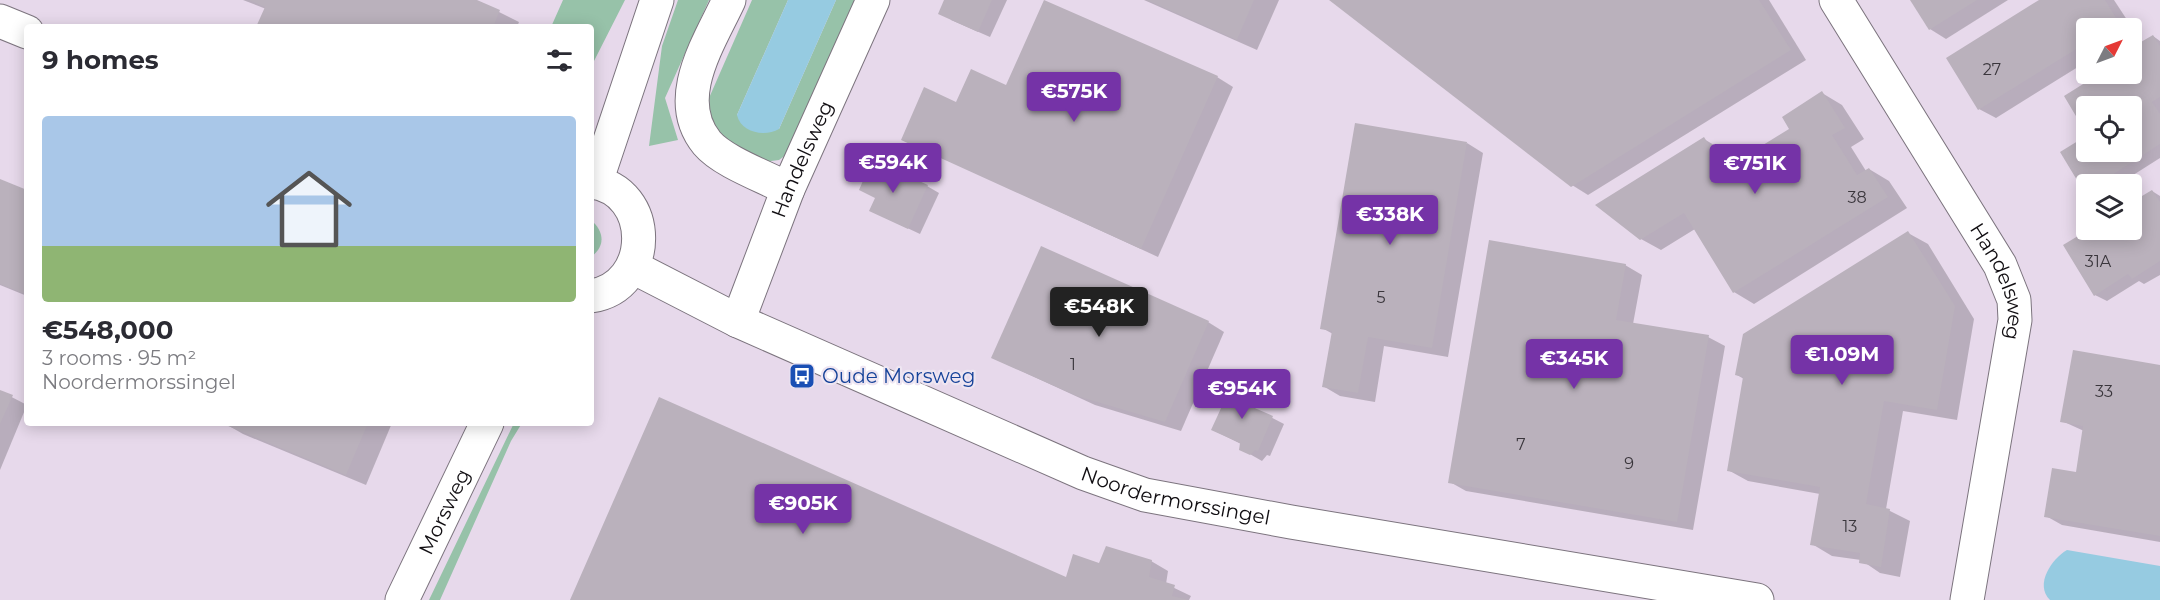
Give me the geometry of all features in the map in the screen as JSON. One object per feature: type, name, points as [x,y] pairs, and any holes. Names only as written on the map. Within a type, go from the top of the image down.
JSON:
[{"type":"street","points":[[594,295],[612,289],[633,267],[640,238],[638,223],[622,197],[594,182],[657,0]]},
{"type":"street","points":[[729,0],[692,87],[696,123],[708,143],[722,155],[788,189]]},
{"type":"street","name":"Handelsweg","points":[[738,321],[788,189],[873,0]]},
{"type":"street","name":"Handelsweg","points":[[1836,0],[2000,265],[2014,300],[2015,320],[1967,600]]},
{"type":"street","points":[[0,21],[24,31]]},
{"type":"street","name":"Noordermorssingel","points":[[633,267],[738,321],[1083,473],[1145,495],[1291,522],[1757,600]]},
{"type":"street","name":"Morsweg","points":[[402,600],[485,426]]},
{"type":"shaded area","points":[[0,0],[2160,0],[2160,600],[0,600]]},
{"type":"green space","points":[[563,0],[625,0],[594,61],[594,24],[552,24]]},
{"type":"green space","points":[[678,0],[709,0],[665,98],[678,140],[649,146],[662,46]]},
{"type":"green space","points":[[752,0],[788,0],[737,115],[779,129],[836,0],[859,0],[790,152],[779,160],[763,162],[722,141],[711,119],[709,98]]},
{"type":"green space","points":[[594,223],[602,238],[594,255]]},
{"type":"green space","points":[[513,426],[520,426],[511,441],[440,600],[429,600]]},
{"type":"water","points":[[788,0],[836,0],[779,129],[767,133],[754,132],[743,126],[737,115]]},
{"type":"water","points":[[2067,550],[2160,566],[2160,600],[2050,600],[2046,594],[2044,580],[2056,559]]},
{"type":"building","points":[[249,0],[477,0],[500,10],[494,24],[257,24],[265,7]]},
{"type":"building","points":[[944,0],[992,0],[978,32],[938,14]]},
{"type":"building","points":[[1044,0],[1218,76],[1141,249],[901,140],[924,87],[956,102],[971,69],[1006,85]]},
{"type":"building","points":[[1147,0],[1254,0],[1237,40]]},
{"type":"building","points":[[1329,0],[1759,0],[1791,50],[1571,187]]},
{"type":"building","points":[[1910,0],[1977,0],[1929,30]]},
{"type":"building","points":[[2039,0],[2105,0],[2116,18],[2076,18],[2076,49],[1978,110],[1946,58]]},
{"type":"building","points":[[2153,35],[2160,46],[2160,97],[2152,102],[2160,114],[2160,144],[2142,156],[2142,96],[2076,96],[2076,116],[2064,96],[2083,84],[2142,84],[2142,41]]},
{"type":"building","points":[[1822,91],[1845,128],[1832,135],[1857,175],[1869,168],[1888,197],[1733,293],[1684,213],[1640,240],[1595,205],[1704,137],[1724,169],[1789,129],[1782,117]]},
{"type":"building","points":[[1355,123],[1467,142],[1432,348],[1368,337],[1358,393],[1322,387],[1332,331],[1320,329]]},
{"type":"building","points":[[2076,142],[2076,162],[2132,162],[2114,174],[2076,174],[2076,178],[2060,152]]},
{"type":"building","points":[[872,160],[928,185],[908,229],[869,211],[875,198],[859,190]]},
{"type":"building","points":[[0,179],[24,189],[24,294],[0,284]]},
{"type":"building","points":[[2152,190],[2160,202],[2160,261],[2132,279],[2128,274],[2094,296],[2063,245],[2076,237],[2076,240],[2142,240],[2142,196]]},
{"type":"building","points":[[1908,231],[1955,306],[1937,410],[1884,401],[1866,504],[1890,509],[1881,567],[1859,563],[1860,553],[1810,545],[1820,487],[1727,471],[1743,377],[1735,375],[1743,334]]},
{"type":"building","points":[[1489,240],[1626,264],[1616,320],[1709,335],[1677,522],[1448,483]]},
{"type":"building","points":[[1041,246],[1209,321],[1165,422],[1077,396],[991,358]]},
{"type":"building","points":[[2073,350],[2160,365],[2160,536],[2044,517],[2052,468],[2076,472],[2083,426],[2060,422]]},
{"type":"building","points":[[1234,380],[1250,387],[1243,403],[1273,416],[1258,451],[1255,450],[1250,455],[1239,450],[1240,443],[1211,430]]},
{"type":"building","points":[[0,390],[13,395],[0,424]]},
{"type":"building","points":[[659,397],[1066,577],[1073,554],[1099,563],[1106,546],[1152,560],[1149,577],[1175,585],[1172,596],[1189,600],[570,600]]},
{"type":"building","points":[[228,426],[367,426],[346,475]]},
{"type":"place","name":"Oude Morsweg","points":[[802,376]]}]
